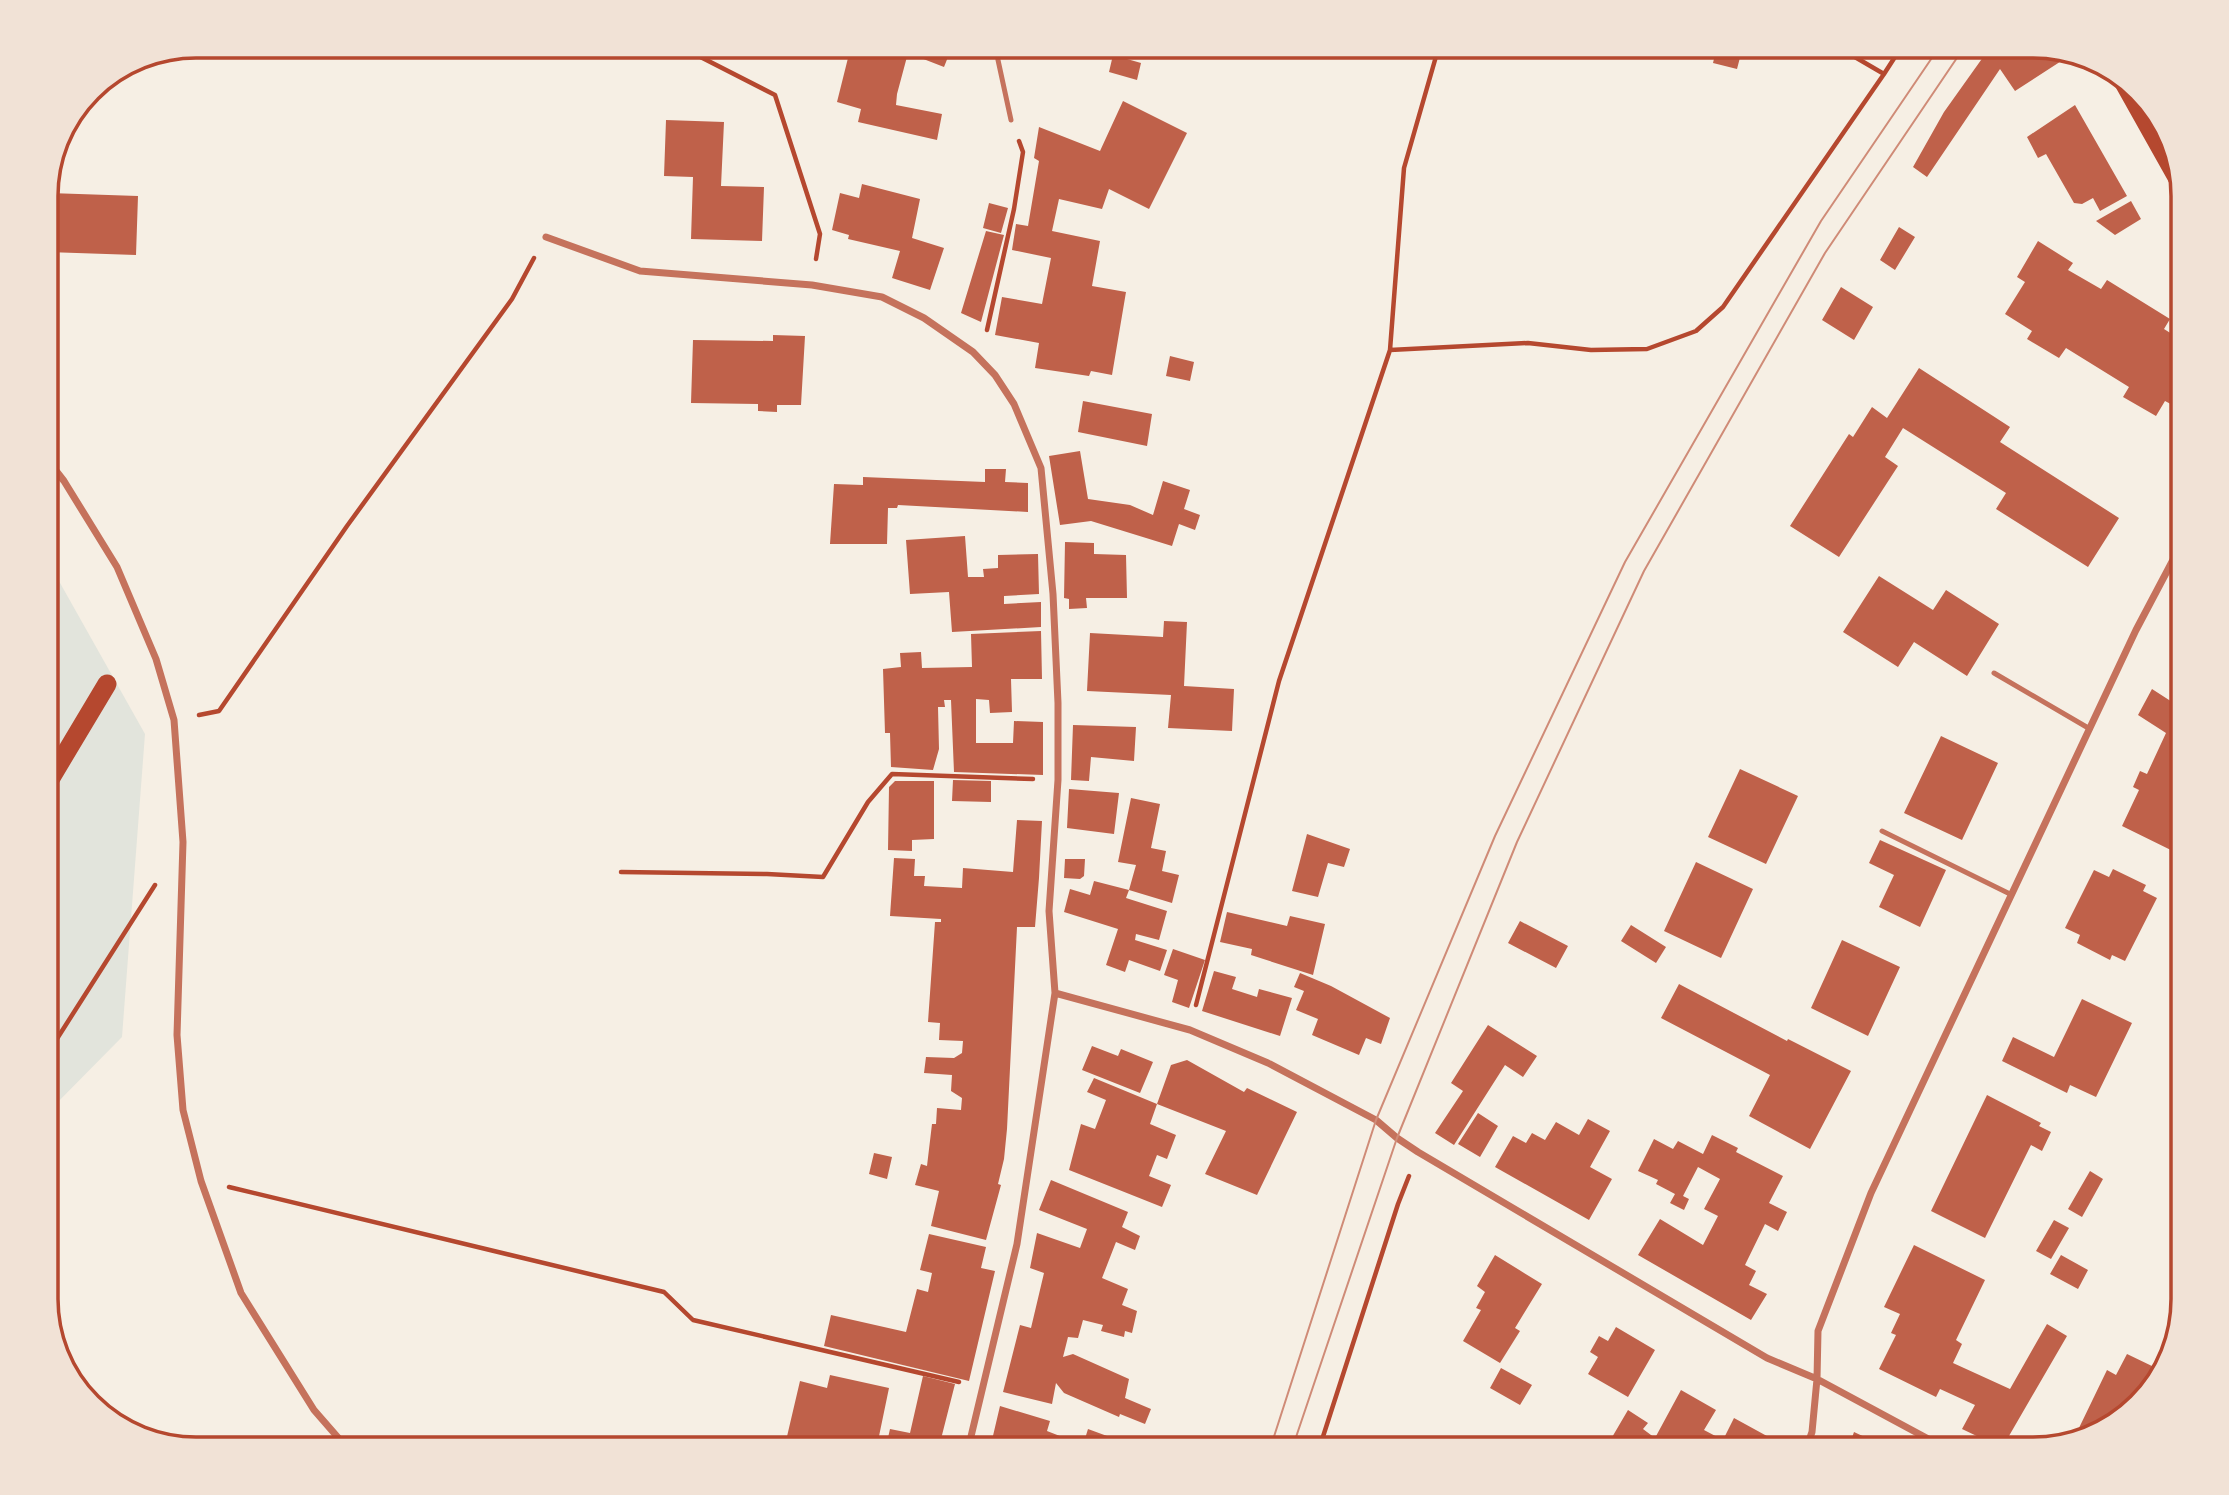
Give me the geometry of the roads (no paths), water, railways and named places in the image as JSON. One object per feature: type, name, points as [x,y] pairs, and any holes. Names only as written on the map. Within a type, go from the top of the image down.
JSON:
[{"type":"highway","points":[[58,766],[107,684]]},
{"type":"main road","points":[[2130,98],[2167,163]]},
{"type":"street","points":[[546,237],[639,271],[812,285],[882,297],[924,318],[973,352],[995,375],[1014,404],[1041,468],[1053,594],[1058,703],[1058,780],[1049,911],[1055,993],[1017,1244],[971,1437]]},
{"type":"street","points":[[58,473],[117,567],[156,659],[174,720],[183,842],[177,1035],[183,1110],[201,1181],[241,1293],[314,1410],[337,1437]]},
{"type":"street","points":[[1810,1437],[1817,1379],[1818,1331],[1871,1193],[2010,894],[2136,630],[2171,564]]},
{"type":"street","points":[[1055,993],[1190,1030],[1268,1063],[1364,1114],[1418,1152],[1767,1358],[1817,1379],[1923,1437]]},
{"type":"lane","points":[[998,58],[1011,120]]},
{"type":"lane","points":[[1994,673],[2090,729]]},
{"type":"lane","points":[[1882,831],[2010,894]]},
{"type":"tram line","points":[[1274,1437],[1376,1120],[1495,836],[1625,562],[1821,221],[1932,58]]},
{"type":"tram line","points":[[1296,1437],[1397,1138],[1517,842],[1644,571],[1825,253],[1957,58]]}]
